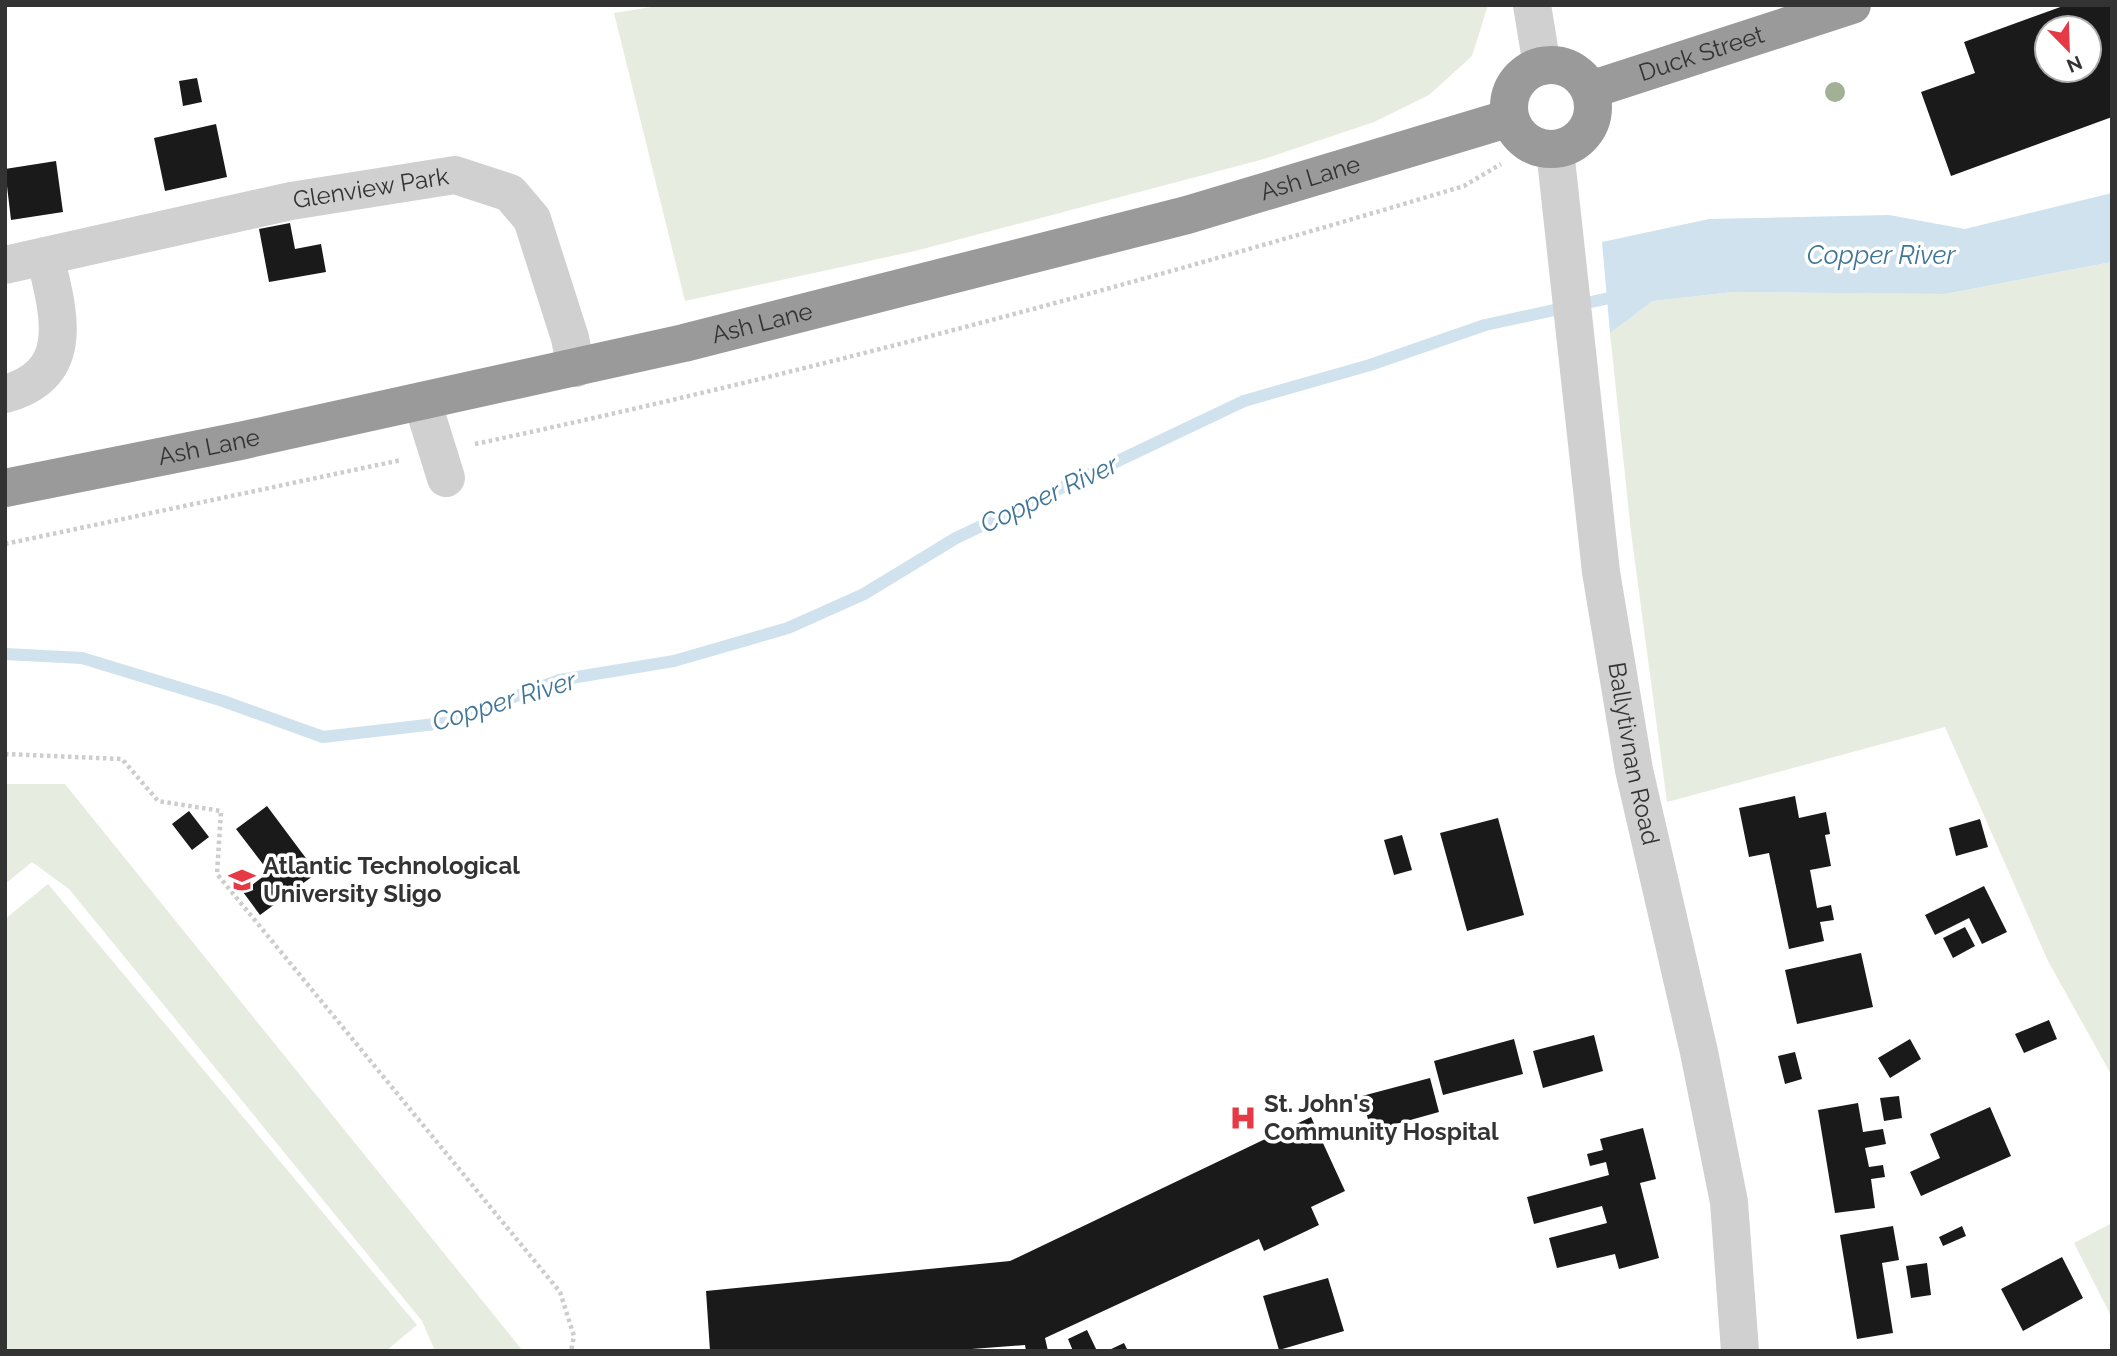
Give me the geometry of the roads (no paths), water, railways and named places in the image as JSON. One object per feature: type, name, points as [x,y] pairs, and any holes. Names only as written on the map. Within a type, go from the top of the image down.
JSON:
[{"type":"highway","name":"Duck Street","points":[[1590,90],[1852,5]]},
{"type":"highway","points":[[1542,66],[1570,69],[1582,78],[1590,90],[1593,117],[1588,129],[1579,139],[1555,150],[1532,145],[1522,138],[1510,118],[1509,105],[1519,80],[1542,66]]},
{"type":"highway","name":"Ash Lane","points":[[5,488],[576,368],[809,312],[1187,215],[1510,118]]},
{"type":"street","points":[[1532,5],[1542,66]]},
{"type":"street","name":"Ballytivnan Road","points":[[1555,150],[1601,572],[1634,771],[1699,1052],[1729,1202],[1740,1351]]},
{"type":"street","name":"Glenview Park","points":[[5,265],[291,201],[455,175],[510,193],[532,219],[570,338],[576,368]]},
{"type":"street","points":[[5,394],[30,387],[53,363],[58,315],[45,256]]},
{"type":"street","points":[[422,401],[442,465]]},
{"type":"water","name":"Copper River","points":[[2112,193],[2112,262],[1945,294],[1733,292],[1653,301],[1610,333],[1602,242],[1709,219],[1889,215],[1965,229]]},
{"type":"waterway","name":"Copper River","points":[[5,654],[82,658],[223,701],[323,737],[444,723],[559,680],[674,661],[788,628],[864,594],[956,538],[1244,401],[1370,365],[1485,325],[1623,295]]},
{"type":"place","name":"Atlantic Technological University Sligo","points":[[242,880]]},
{"type":"place","name":"St. John's Community Hospital","points":[[1243,1118]]}]
